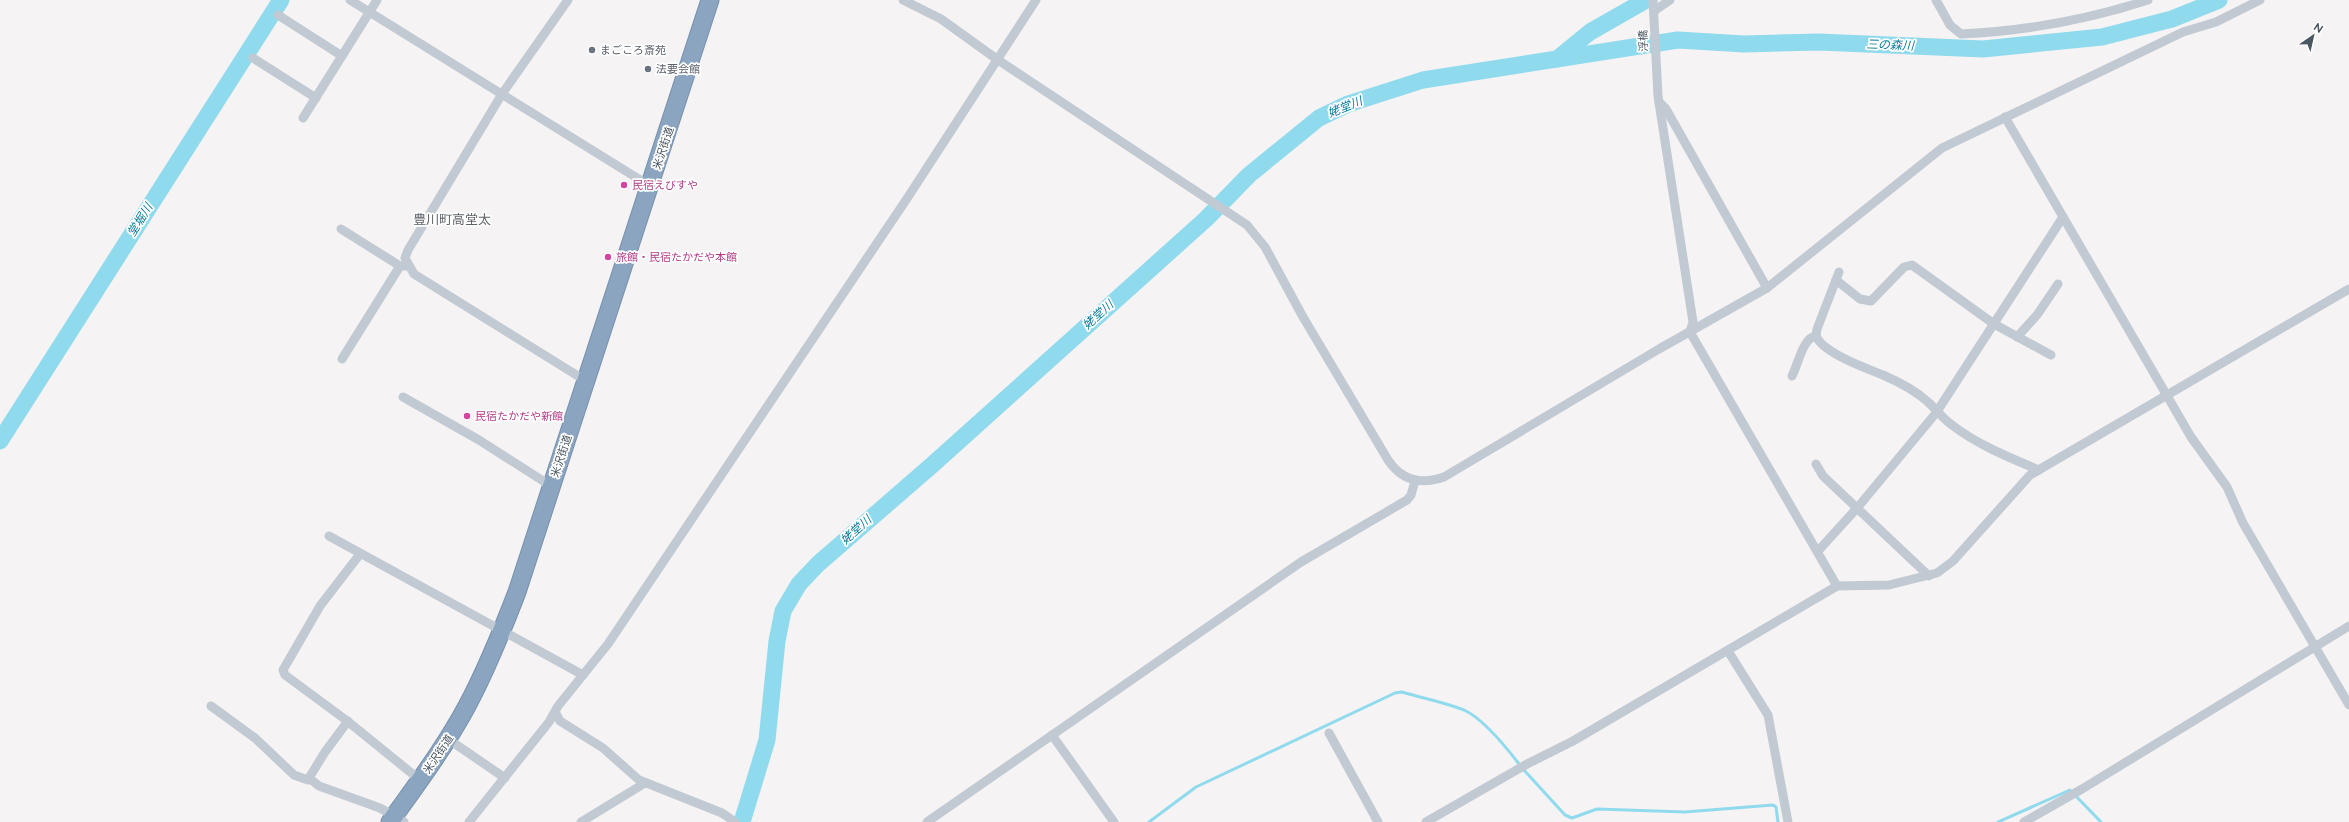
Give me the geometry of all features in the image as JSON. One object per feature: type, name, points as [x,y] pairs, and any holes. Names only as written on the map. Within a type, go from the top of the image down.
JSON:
[{"type":"highway","name":"米沢街道","points":[[396,820],[420,780],[448,739],[485,670],[517,592],[710,0]]},
{"type":"street","points":[[350,0],[650,186]]},
{"type":"street","points":[[303,118],[377,0]]},
{"type":"street","points":[[342,359],[404,266],[408,250],[502,94],[568,0]]},
{"type":"street","points":[[903,0],[936,16],[998,60],[1237,218],[1258,236],[1388,460],[1400,474],[1415,481],[1434,480],[1444,476],[1767,288],[1942,148],[2183,32],[2216,22],[2260,0]]},
{"type":"street","points":[[469,822],[505,778],[554,712],[608,644],[836,305],[998,60],[1000,52],[1036,0]]},
{"type":"street","points":[[1654,6],[1670,0]]},
{"type":"street","points":[[1936,0],[1950,25],[1961,34],[2021,29],[2063,22],[2112,12],[2148,0]]},
{"type":"street","name":"浮橋","points":[[1654,6],[1659,102],[1693,322],[1690,332]]},
{"type":"street","points":[[278,15],[342,56]]},
{"type":"street","points":[[253,58],[316,98]]},
{"type":"street","points":[[1659,102],[1666,109],[1767,288]]},
{"type":"street","points":[[2005,117],[2168,394],[2191,436],[2227,487],[2243,523],[2349,705]]},
{"type":"street","points":[[1818,551],[1858,507],[1936,413],[2063,217]]},
{"type":"street","points":[[341,229],[404,266],[414,274],[586,381]]},
{"type":"street","points":[[1816,336],[1837,276],[1860,299],[1871,301],[1904,267],[1912,265],[1994,324],[2051,355]]},
{"type":"street","points":[[2018,337],[2037,315],[2058,284]]},
{"type":"street","points":[[1426,822],[1527,764],[1573,741],[1837,586],[1889,585],[1937,573],[1953,561],[2030,475],[2349,289]]},
{"type":"street","points":[[1690,332],[1837,586]]},
{"type":"street","points":[[1792,376],[1799,363],[1803,346],[1808,339],[1816,336]]},
{"type":"street","points":[[1816,336],[1822,345],[1915,392],[1928,402],[1936,413],[1958,430],[2002,455],[2039,470]]},
{"type":"street","points":[[403,397],[479,440],[551,486]]},
{"type":"street","points":[[1816,464],[1823,476],[1858,507],[1929,576]]},
{"type":"street","points":[[927,822],[1301,562],[1407,500],[1411,495],[1415,481]]},
{"type":"street","points":[[329,536],[584,675]]},
{"type":"street","points":[[360,554],[320,606],[284,670],[285,675],[348,721],[420,780]]},
{"type":"street","points":[[2024,822],[2082,789],[2349,626]]},
{"type":"street","points":[[1728,651],[1768,715],[1788,822]]},
{"type":"street","points":[[211,706],[255,738],[294,775],[308,780],[309,778],[319,786],[380,808],[396,820]]},
{"type":"street","points":[[554,712],[560,721],[603,748],[645,783],[727,816],[735,822]]},
{"type":"street","points":[[309,778],[325,752],[348,721]]},
{"type":"street","points":[[1328,733],[1378,822]]},
{"type":"street","points":[[1052,735],[1114,822]]},
{"type":"street","points":[[448,739],[505,778]]},
{"type":"street","points":[[581,822],[645,783]]},
{"type":"waterway","name":"堂堀川","points":[[0,441],[281,0]]},
{"type":"waterway","name":"姥堂川","points":[[1557,59],[1590,32],[1646,0]]},
{"type":"waterway","name":"姥堂川","points":[[742,822],[767,740],[777,641],[783,611],[799,584],[818,564],[931,466],[1206,219],[1249,175],[1319,118],[1348,104],[1423,80],[1678,40],[1744,44],[1819,42],[1983,49],[2102,37],[2172,19],[2219,0]]},
{"type":"waterway","points":[[1149,822],[1196,787],[1395,693],[1402,692],[1441,702],[1472,714],[1494,734],[1519,764]]},
{"type":"waterway","points":[[1523,769],[1565,815],[1572,818],[1597,809],[1685,812],[1773,805],[1776,807],[1778,822]]},
{"type":"waterway","points":[[1998,822],[2070,790],[2101,822]]},
{"type":"place","name":"まごころ斎苑","points":[[592,50]]},
{"type":"place","name":"法要会館","points":[[648,69]]},
{"type":"place","name":"民宿えびすや","points":[[624,185]]},
{"type":"place","name":"旅館・民宿たかだや本館","points":[[608,257]]},
{"type":"place","name":"民宿たかだや新館","points":[[467,416]]},
{"type":"district","name":"豊川町高堂太","points":[[452,219]]},
{"type":"water label","name":"三の森川","points":[[1890,45]]}]
